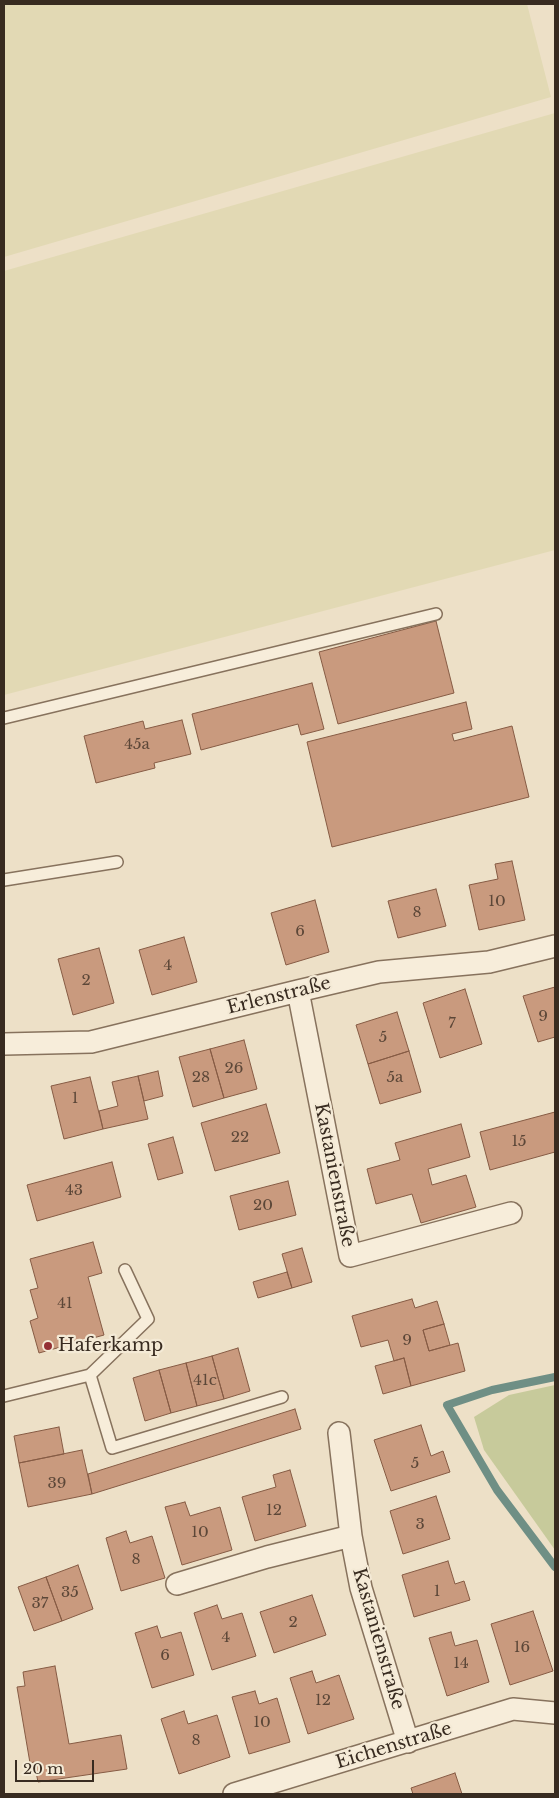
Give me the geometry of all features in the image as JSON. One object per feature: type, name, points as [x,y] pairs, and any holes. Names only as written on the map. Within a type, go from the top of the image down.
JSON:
[{"type":"street","name":"Erlenstraße","points":[[4,1044],[91,1042],[379,972],[490,962],[555,946]]},
{"type":"street","name":"Kastanienstraße","points":[[298,991],[350,1256],[511,1213]]},
{"type":"street","name":"Kastanienstraße","points":[[339,1433],[351,1536],[362,1588],[408,1742]]},
{"type":"street","points":[[177,1584],[267,1557],[351,1536]]},
{"type":"street","name":"Eichenstraße","points":[[234,1794],[513,1709],[555,1712]]},
{"type":"lane","points":[[4,718],[436,614]]},
{"type":"lane","points":[[4,880],[117,862]]},
{"type":"lane","points":[[4,1396],[90,1375],[148,1319],[125,1270]]},
{"type":"lane","points":[[90,1375],[112,1448],[282,1397]]},
{"type":"shaded area","points":[[4,4],[527,4],[551,97],[4,257]]},
{"type":"shaded area","points":[[555,113],[555,550],[4,695],[4,271]]},
{"type":"green space","points":[[555,1385],[555,1550],[484,1450],[474,1417],[509,1395]]},
{"type":"building","points":[[436,621],[454,693],[338,724],[319,652]]},
{"type":"building","points":[[312,683],[324,729],[301,735],[298,724],[201,750],[192,714]]},
{"type":"building","points":[[466,702],[472,729],[452,734],[454,741],[512,726],[529,797],[332,847],[307,742]]},
{"type":"building","points":[[182,720],[191,754],[154,763],[155,768],[96,783],[84,736],[143,721],[145,729]]},
{"type":"building","points":[[512,861],[525,920],[479,930],[469,885],[498,879],[495,864]]},
{"type":"building","points":[[436,889],[446,926],[398,938],[388,901]]},
{"type":"building","points":[[315,900],[329,952],[286,965],[271,913]]},
{"type":"building","points":[[184,937],[197,982],[152,995],[139,950]]},
{"type":"building","points":[[99,948],[114,1003],[73,1015],[58,959]]},
{"type":"building","points":[[555,987],[555,1037],[538,1042],[523,996]]},
{"type":"building","points":[[465,989],[482,1044],[440,1058],[423,1003]]},
{"type":"building","points":[[397,1012],[409,1051],[368,1064],[356,1025]]},
{"type":"building","points":[[244,1040],[257,1089],[224,1098],[210,1049]]},
{"type":"building","points":[[210,1049],[224,1098],[193,1107],[179,1057]]},
{"type":"building","points":[[409,1051],[421,1092],[380,1104],[368,1064]]},
{"type":"building","points":[[158,1071],[163,1096],[144,1101],[138,1076]]},
{"type":"building","points":[[138,1076],[148,1119],[103,1129],[99,1111],[118,1106],[112,1082]]},
{"type":"building","points":[[90,1077],[103,1129],[64,1139],[51,1086]]},
{"type":"building","points":[[266,1104],[280,1153],[215,1171],[201,1123]]},
{"type":"building","points":[[555,1112],[555,1152],[490,1170],[480,1132]]},
{"type":"building","points":[[461,1124],[470,1157],[428,1169],[432,1185],[466,1175],[476,1207],[421,1223],[412,1194],[376,1204],[367,1169],[400,1160],[395,1143]]},
{"type":"building","points":[[173,1137],[183,1173],[158,1180],[148,1144]]},
{"type":"building","points":[[112,1162],[121,1197],[37,1221],[27,1185]]},
{"type":"building","points":[[288,1181],[296,1215],[239,1230],[230,1196]]},
{"type":"building","points":[[93,1242],[102,1273],[88,1277],[104,1335],[39,1353],[30,1321],[38,1318],[30,1290],[38,1288],[30,1259]]},
{"type":"building","points":[[302,1248],[312,1282],[292,1288],[282,1254]]},
{"type":"building","points":[[287,1272],[292,1288],[258,1298],[253,1282]]},
{"type":"building","points":[[412,1299],[415,1308],[437,1301],[444,1324],[423,1330],[429,1351],[458,1343],[465,1371],[411,1386],[404,1358],[394,1361],[388,1340],[361,1347],[352,1316]]},
{"type":"building","points":[[444,1324],[450,1345],[429,1351],[423,1330]]},
{"type":"building","points":[[238,1348],[250,1391],[224,1399],[212,1356]]},
{"type":"building","points":[[212,1356],[224,1399],[197,1406],[186,1363]]},
{"type":"building","points":[[404,1358],[411,1386],[383,1394],[375,1366]]},
{"type":"building","points":[[186,1363],[197,1406],[171,1413],[159,1370]]},
{"type":"building","points":[[159,1370],[171,1413],[145,1421],[133,1378]]},
{"type":"building","points":[[295,1409],[301,1429],[92,1494],[88,1474]]},
{"type":"building","points":[[421,1425],[431,1456],[443,1451],[450,1472],[391,1491],[374,1440]]},
{"type":"building","points":[[59,1427],[64,1454],[19,1463],[14,1436]]},
{"type":"building","points":[[82,1450],[92,1494],[28,1507],[19,1463]]},
{"type":"building","points":[[290,1470],[306,1526],[255,1541],[242,1497],[276,1487],[273,1475]]},
{"type":"building","points":[[436,1496],[450,1539],[403,1554],[390,1511]]},
{"type":"building","points":[[185,1502],[190,1516],[220,1507],[232,1550],[182,1565],[165,1507]]},
{"type":"building","points":[[126,1531],[130,1543],[152,1536],[165,1578],[121,1591],[106,1538]]},
{"type":"building","points":[[448,1561],[455,1584],[464,1581],[470,1600],[414,1617],[402,1575]]},
{"type":"building","points":[[78,1565],[93,1609],[62,1621],[46,1577]]},
{"type":"building","points":[[46,1577],[62,1621],[34,1631],[18,1587]]},
{"type":"building","points":[[312,1595],[326,1635],[274,1653],[260,1612]]},
{"type":"building","points":[[217,1605],[222,1619],[242,1613],[256,1656],[212,1670],[194,1613]]},
{"type":"building","points":[[533,1611],[553,1671],[510,1685],[491,1624]]},
{"type":"building","points":[[157,1626],[161,1638],[181,1632],[194,1675],[152,1688],[135,1633]]},
{"type":"building","points":[[451,1632],[455,1646],[477,1640],[489,1682],[447,1696],[429,1638]]},
{"type":"building","points":[[55,1666],[69,1744],[121,1735],[127,1769],[38,1782],[34,1762],[30,1763],[17,1687],[25,1686],[23,1672]]},
{"type":"building","points":[[312,1671],[316,1683],[339,1675],[354,1719],[308,1734],[290,1678]]},
{"type":"building","points":[[255,1691],[259,1704],[277,1698],[290,1742],[249,1754],[232,1697]]},
{"type":"building","points":[[184,1711],[188,1724],[217,1715],[230,1757],[179,1774],[161,1719]]},
{"type":"building","points":[[455,1773],[462,1794],[413,1794],[411,1788]]},
{"type":"waterway","points":[[555,1377],[492,1390],[447,1405],[497,1490],[555,1567]]},
{"type":"place","name":"Haferkamp","points":[[48,1346]]}]
